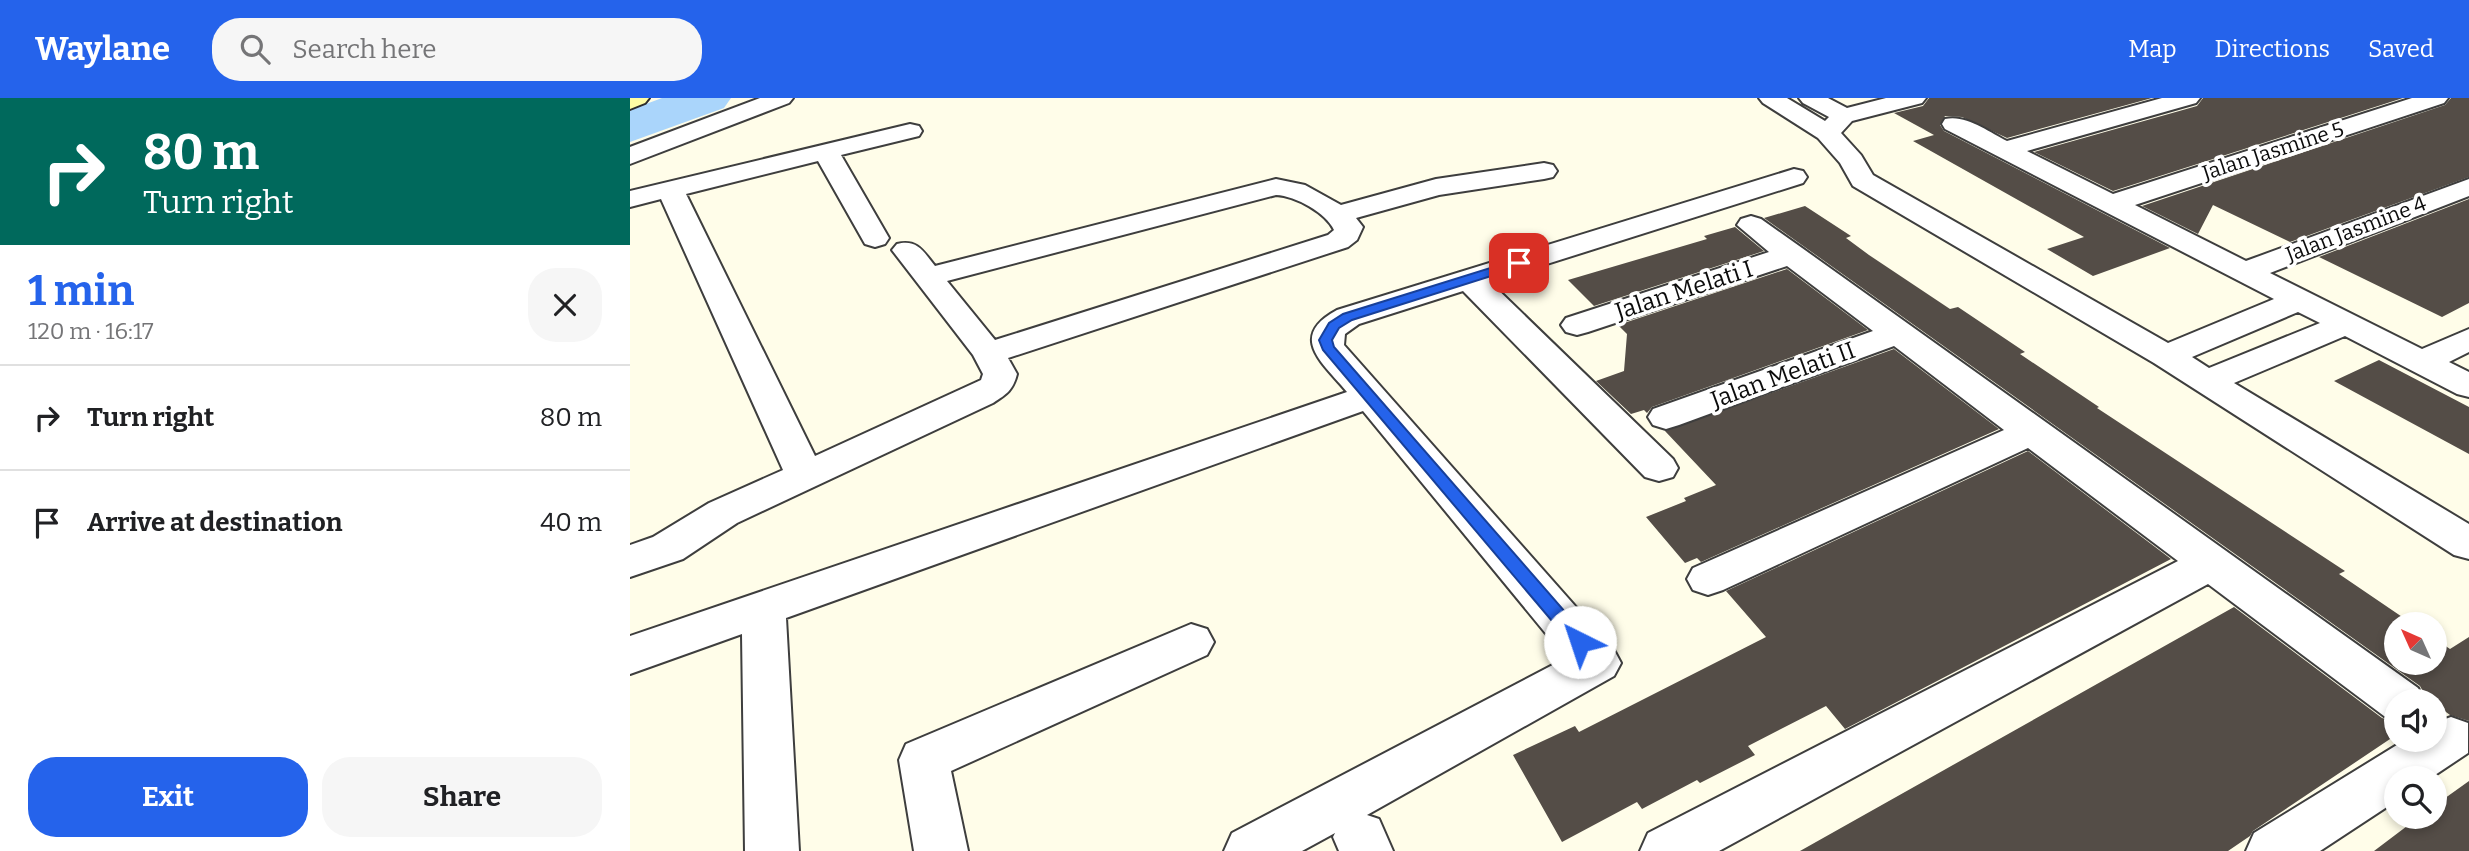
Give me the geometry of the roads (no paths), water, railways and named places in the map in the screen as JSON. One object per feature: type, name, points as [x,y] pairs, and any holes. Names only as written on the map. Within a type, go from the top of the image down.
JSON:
[{"type":"street","points":[[630,102],[638,98]]},
{"type":"street","points":[[630,156],[781,98]]},
{"type":"street","points":[[1771,98],[1835,125],[1914,98]]},
{"type":"street","points":[[1811,98],[1835,125],[1863,180],[2166,356],[2469,544]]},
{"type":"street","points":[[2004,150],[2188,98]]},
{"type":"street","name":"Jalan Jasmine 5","points":[[2110,204],[2436,98]]},
{"type":"street","points":[[1954,124],[2469,386]]},
{"type":"street","points":[[630,199],[910,131]]},
{"type":"street","points":[[630,561],[668,548],[723,513],[981,395],[997,385],[1000,374],[988,353],[903,255],[826,152]]},
{"type":"street","points":[[1338,215],[1436,187],[1544,171]]},
{"type":"street","points":[[1251,851],[1598,663],[1328,347],[1326,340],[1329,330],[1348,317],[1794,177]]},
{"type":"street","points":[[903,255],[1276,187],[1293,188],[1338,215],[1349,227],[1347,234],[1338,241],[988,353]]},
{"type":"street","name":"Jalan Jasmine 4","points":[[2244,272],[2469,187]]},
{"type":"street","points":[[670,189],[805,475]]},
{"type":"street","points":[[1751,225],[2384,690]]},
{"type":"street","name":"Jalan Melati I","points":[[1577,325],[1792,254]]},
{"type":"street","points":[[1469,279],[1659,468]]},
{"type":"street","points":[[2166,356],[2299,300]]},
{"type":"street","points":[[2207,381],[2346,324]]},
{"type":"street","name":"Jalan Melati II","points":[[1666,417],[1899,333]]},
{"type":"street","points":[[2422,362],[2469,339]]},
{"type":"street","points":[[630,655],[1370,396]]},
{"type":"street","points":[[1708,579],[2033,431]]},
{"type":"street","points":[[1667,851],[2211,563]]},
{"type":"street","points":[[764,608],[772,851]]},
{"type":"street","points":[[941,851],[924,760],[1191,642]]},
{"type":"street","points":[[2273,851],[2451,739]]},
{"type":"waterway","points":[[630,127],[707,98]]}]
